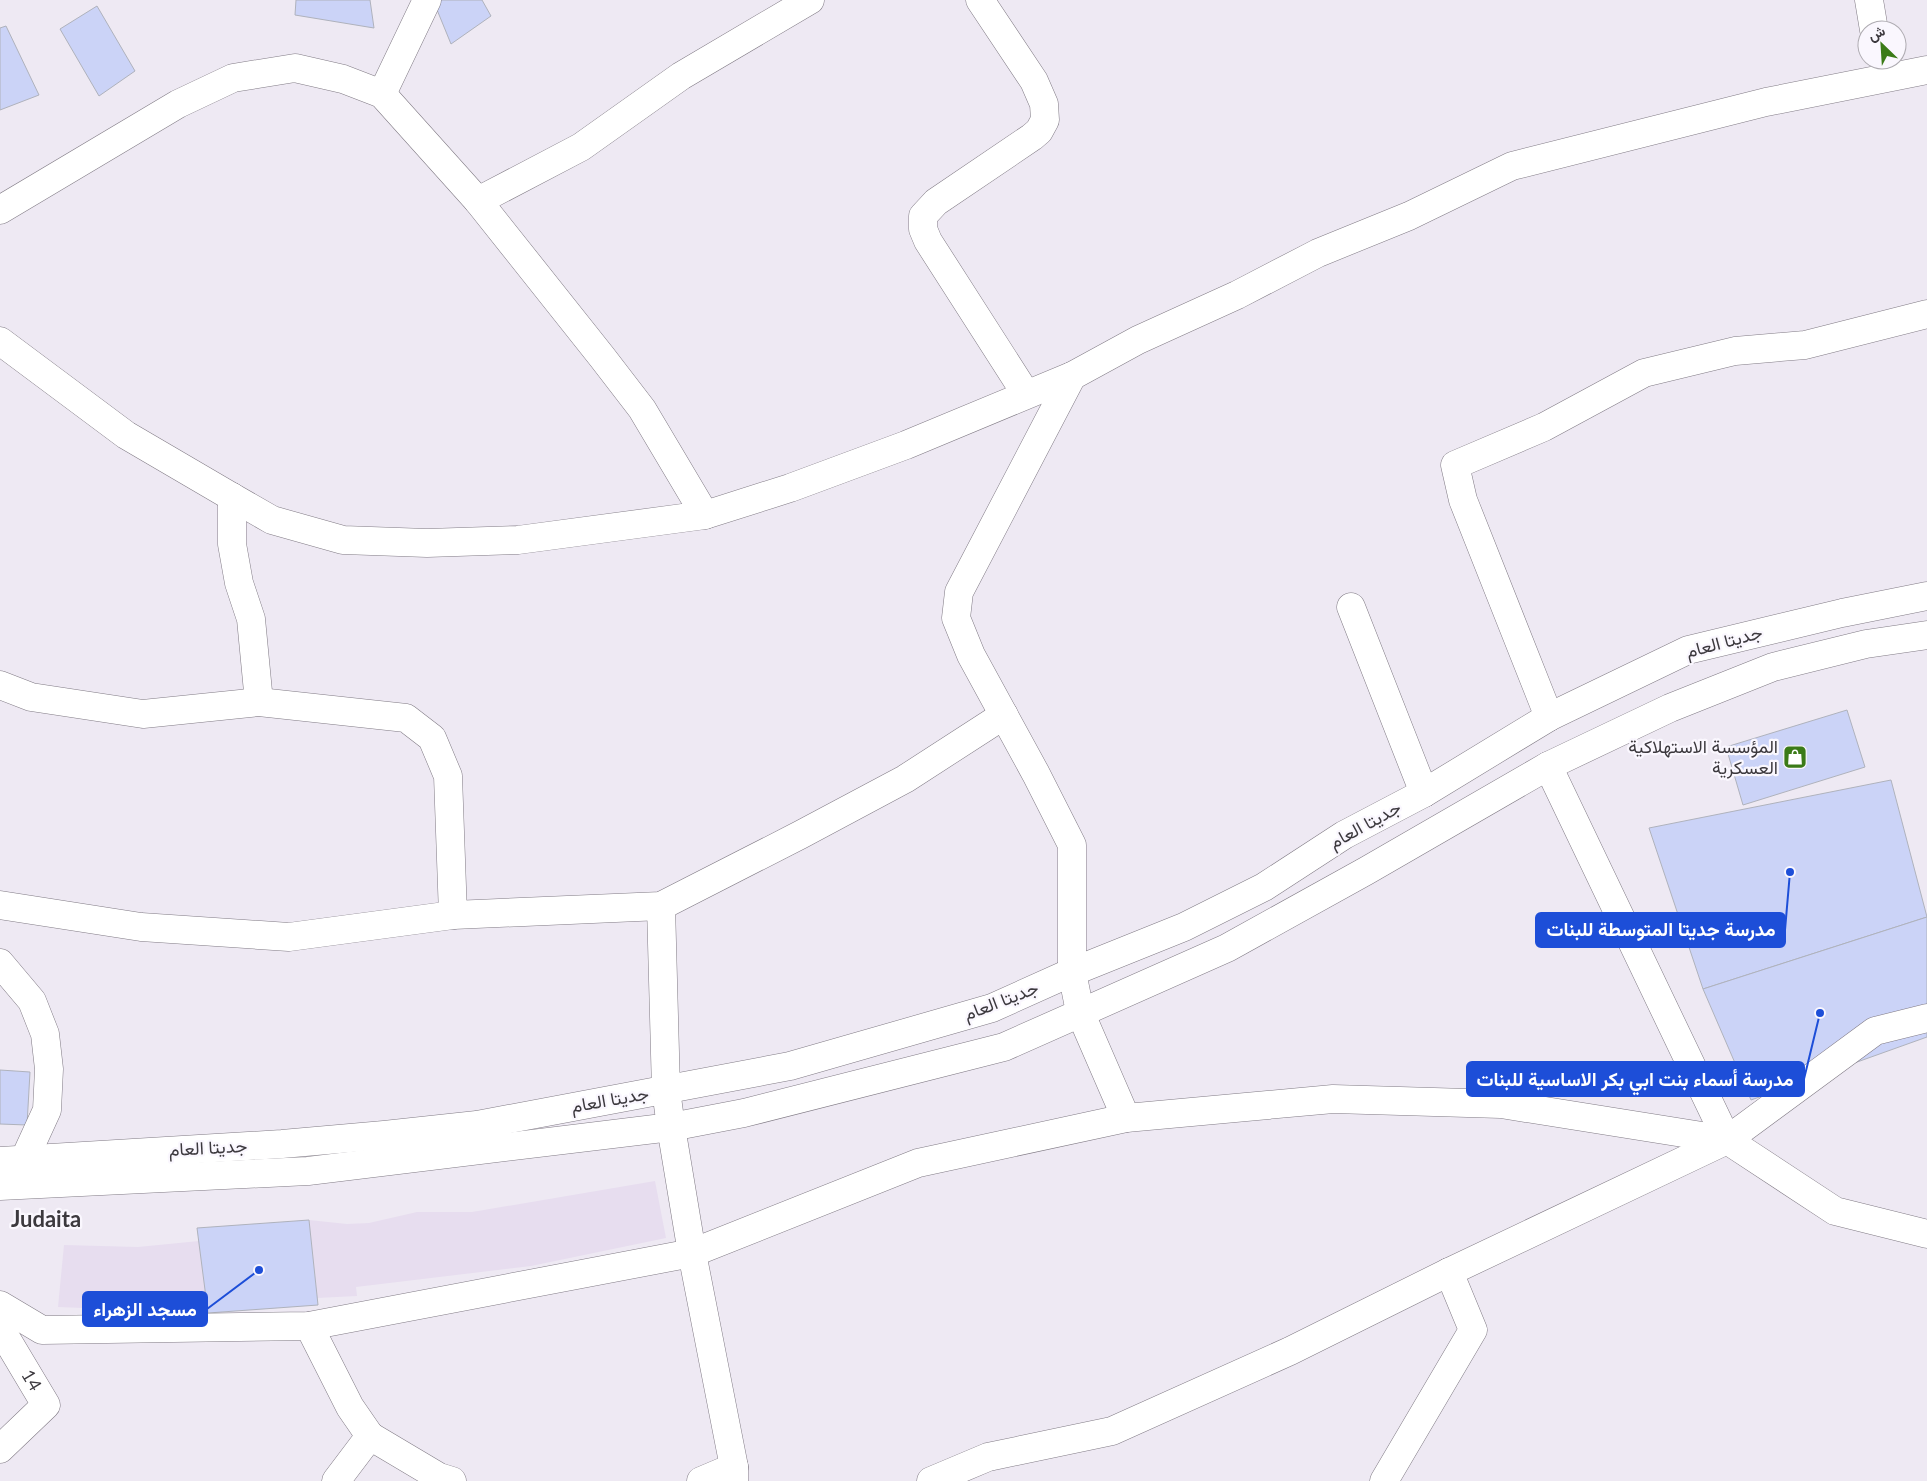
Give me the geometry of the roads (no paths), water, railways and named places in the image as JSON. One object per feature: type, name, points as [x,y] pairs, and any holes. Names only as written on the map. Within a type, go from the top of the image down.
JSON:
[{"type":"street","points":[[382,94],[427,0]]},
{"type":"street","points":[[478,201],[581,146],[681,76],[810,0]]},
{"type":"street","points":[[980,0],[1034,82],[1044,104],[1044,120],[1039,131],[1032,137],[936,202],[923,216],[923,229],[928,242],[941,263],[1026,394]]},
{"type":"street","points":[[1868,0],[1872,20]]},
{"type":"street","points":[[0,210],[178,104],[233,78],[295,68],[343,79],[382,94],[478,201],[642,410],[705,515]]},
{"type":"street","points":[[0,341],[126,435],[232,497],[272,520],[344,540],[427,543],[518,540],[705,515],[790,488],[906,445],[1072,376],[1138,340],[1237,295],[1318,253],[1409,216],[1512,166],[1766,102],[1878,70]]},
{"type":"street","points":[[1907,70],[1927,70]]},
{"type":"street","points":[[1549,717],[1463,500],[1455,465],[1544,427],[1644,373],[1735,351],[1805,345],[1927,314]]},
{"type":"street","points":[[1072,376],[959,592],[956,618],[971,655],[1072,845],[1072,972],[1080,1012],[1126,1118]]},
{"type":"street","points":[[232,497],[232,544],[239,583],[251,619],[259,702]]},
{"type":"street","name":"جديتا العام","points":[[6,1177],[282,1144],[477,1125],[790,1066],[982,1011],[1184,927],[1264,887],[1344,834],[1424,793],[1549,717],[1688,650],[1842,612],[1927,596]]},
{"type":"street","points":[[1351,607],[1424,793]]},
{"type":"street","name":"جديتا العام","points":[[6,1177],[308,1171],[671,1127],[752,1111],[1004,1047],[1227,948],[1366,871],[1548,766],[1670,708],[1773,667],[1866,644],[1927,635]]},
{"type":"street","points":[[0,685],[31,697],[144,714],[259,702],[406,718],[432,738],[448,776],[453,915]]},
{"type":"street","points":[[0,905],[141,927],[289,937],[453,915],[661,906],[905,779],[1004,715]]},
{"type":"street","points":[[1548,766],[1727,1140]]},
{"type":"street","points":[[1344,834],[1366,871]]},
{"type":"street","points":[[661,906],[666,1090],[692,1253],[734,1474],[700,1481]]},
{"type":"street","points":[[0,963],[32,1001],[44,1034],[49,1069],[47,1110],[6,1177]]},
{"type":"street","points":[[931,1481],[988,1457],[1112,1431],[1290,1351],[1449,1272],[1727,1140],[1875,1031],[1927,1018]]},
{"type":"street","points":[[0,1305],[42,1330],[309,1326],[692,1253],[918,1163],[1126,1118],[1333,1099],[1491,1104],[1727,1140],[1835,1211],[1927,1234]]},
{"type":"street","points":[[1384,1481],[1473,1330],[1449,1272]]},
{"type":"street","points":[[309,1326],[350,1407],[370,1436],[439,1477],[452,1481]]},
{"type":"street","name":"14","points":[[0,1328],[46,1405],[0,1449]]},
{"type":"street","points":[[336,1481],[370,1436]]},
{"type":"place","name":"المؤسسة الاستهلاكية العسكرية","points":[[1795,757]]},
{"type":"place","name":"مدرسة جديتا المتوسطة للبنات","points":[[1790,872]]},
{"type":"place","name":"مدرسة أسماء بنت ابي بكر الاساسية للبنات","points":[[1820,1013]]},
{"type":"place","name":"مسجد الزهراء","points":[[259,1270]]},
{"type":"district","name":"Judaita","points":[[46,1219]]}]
